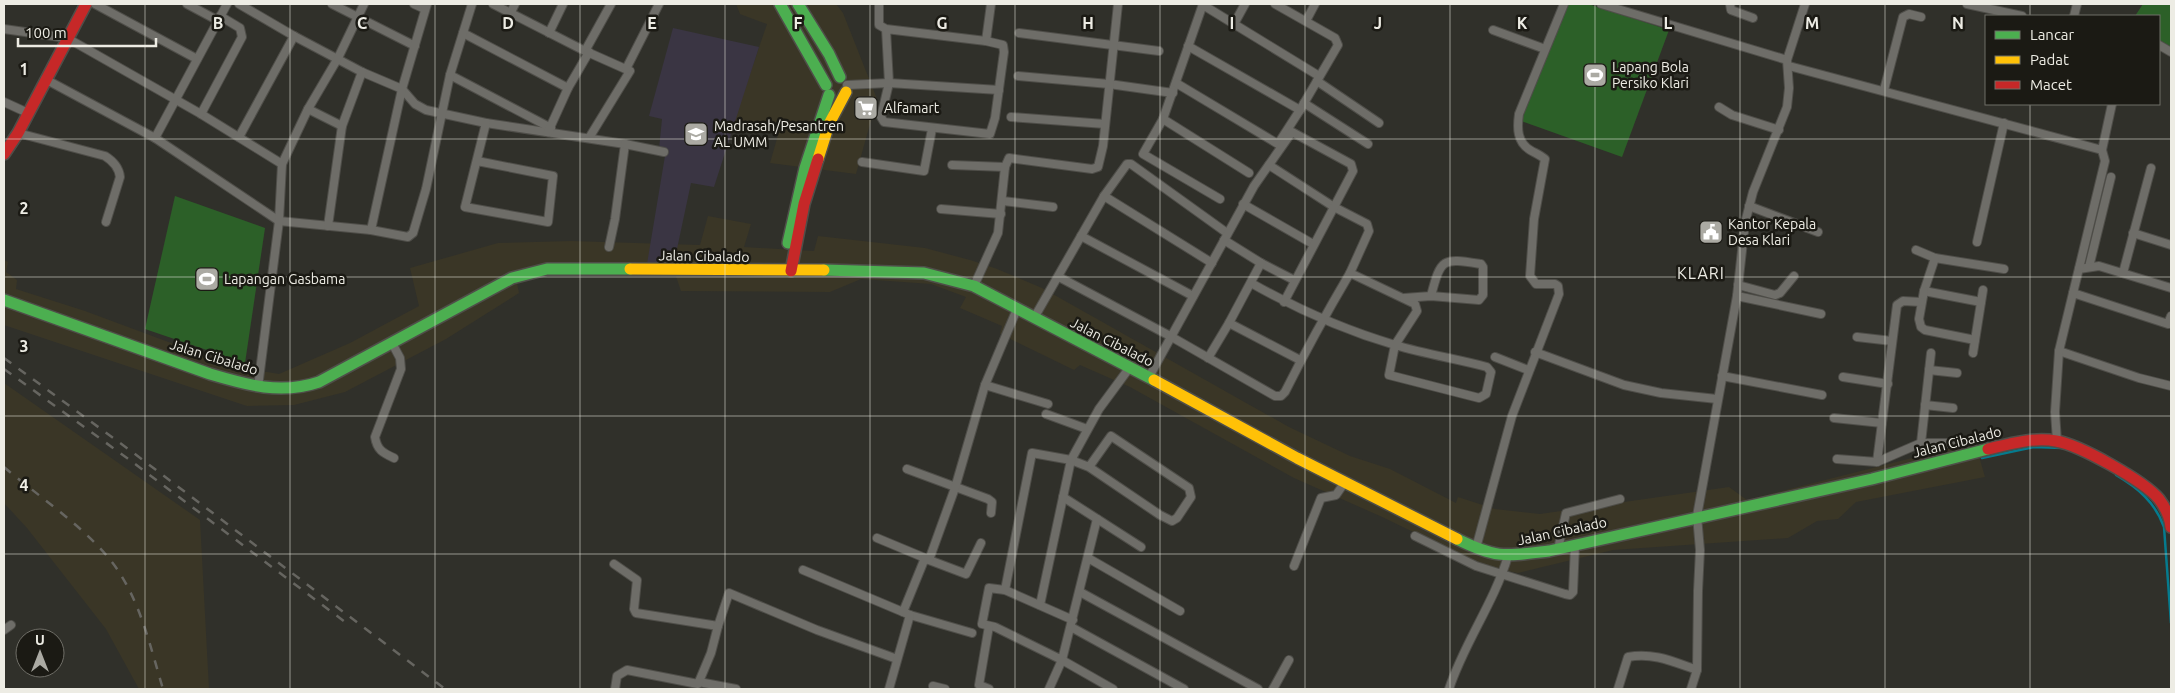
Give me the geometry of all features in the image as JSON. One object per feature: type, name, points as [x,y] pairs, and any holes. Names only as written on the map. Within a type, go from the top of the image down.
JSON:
[{"type":"street","points":[[5,148],[18,133],[86,4]]},
{"type":"street","points":[[95,4],[197,58]]},
{"type":"street","points":[[187,4],[240,28],[242,37],[201,114]]},
{"type":"street","points":[[155,138],[227,4]]},
{"type":"street","points":[[239,4],[362,72],[402,89],[415,104],[443,114],[486,123],[549,131],[664,152]]},
{"type":"street","points":[[332,4],[414,46]]},
{"type":"street","points":[[258,387],[278,221],[282,164],[308,109],[338,58],[364,4]]},
{"type":"street","points":[[370,230],[402,89],[426,6],[414,4]]},
{"type":"street","points":[[45,79],[155,138],[278,221],[412,236],[426,189],[450,75],[472,4]]},
{"type":"street","points":[[493,4],[587,52],[630,71],[589,138]]},
{"type":"street","points":[[510,14],[515,4]]},
{"type":"street","points":[[549,33],[563,4]]},
{"type":"street","points":[[549,131],[568,88],[611,4]]},
{"type":"street","points":[[626,69],[659,4]]},
{"type":"street","points":[[780,4],[828,90],[840,97],[844,85],[829,54],[798,4]]},
{"type":"street","points":[[879,4],[879,25],[886,29],[1001,44],[1003,47],[999,90],[994,128],[990,134],[932,129],[884,122],[881,117],[889,83],[886,29]]},
{"type":"street","points":[[986,41],[991,4]]},
{"type":"street","points":[[974,286],[998,233],[1005,167],[1009,158],[1092,169],[1098,168],[1101,162],[1118,4],[1113,4]]},
{"type":"street","points":[[1234,24],[1245,4]]},
{"type":"street","points":[[1176,83],[1278,144],[1338,45],[1337,40],[1275,4]]},
{"type":"street","points":[[1306,21],[1315,4]]},
{"type":"street","points":[[1476,548],[1512,416],[1535,352],[1554,310],[1559,290],[1555,284],[1536,284],[1530,276],[1534,219],[1545,159],[1525,147],[1519,138],[1517,126],[1519,114],[1564,4]]},
{"type":"street","points":[[1601,4],[1788,63],[2102,150]]},
{"type":"street","points":[[1730,4],[1731,10],[1753,18]]},
{"type":"street","points":[[1691,689],[1697,670],[1700,550],[1697,516],[1737,296],[1743,233],[1749,206],[1787,107],[1789,88],[1788,63],[1805,4]]},
{"type":"street","points":[[1967,4],[2017,15]]},
{"type":"street","points":[[1220,200],[1143,154],[1163,119],[1203,5],[1318,79],[1380,123]]},
{"type":"street","points":[[1884,90],[1903,17],[1909,14],[1921,17]]},
{"type":"street","points":[[4,29],[67,38],[201,114],[282,164]]},
{"type":"street","points":[[1493,30],[1545,49]]},
{"type":"street","points":[[463,33],[568,88]]},
{"type":"street","points":[[1019,33],[1159,51]]},
{"type":"street","points":[[239,137],[294,36]]},
{"type":"street","points":[[1188,46],[1368,144]]},
{"type":"street","points":[[2160,46],[2171,52]]},
{"type":"street","points":[[328,226],[342,126],[362,72]]},
{"type":"street","points":[[450,75],[549,131]]},
{"type":"street","points":[[1018,76],[1109,84],[1173,93]]},
{"type":"street","points":[[787,271],[795,202],[830,78],[844,85],[889,83],[999,90]]},
{"type":"street","points":[[787,271],[828,124],[844,85]]},
{"type":"street","points":[[4,102],[28,113]]},
{"type":"street","points":[[2057,441],[2055,412],[2059,351],[2105,161],[2102,150],[2112,105]]},
{"type":"street","points":[[1719,107],[1732,115],[1779,130]]},
{"type":"street","points":[[308,109],[342,126]]},
{"type":"street","points":[[1011,117],[1105,124]]},
{"type":"street","points":[[1163,119],[1249,173]]},
{"type":"street","points":[[477,161],[553,176],[548,222],[465,206],[486,123]]},
{"type":"street","points":[[1977,242],[2004,123]]},
{"type":"street","points":[[862,162],[924,171],[932,129]]},
{"type":"street","points":[[1149,377],[1254,186],[1292,132],[1351,164],[1353,171],[1284,302]]},
{"type":"street","points":[[18,133],[105,156],[112,161],[120,177],[106,222]]},
{"type":"street","points":[[609,247],[615,219],[625,144]]},
{"type":"street","points":[[1034,318],[1104,196],[1124,166],[1131,164],[1261,263],[1294,280]]},
{"type":"street","points":[[952,165],[1005,167]]},
{"type":"street","points":[[1058,277],[1170,336],[1275,396],[1281,396],[1350,273],[1369,228],[1367,224],[1334,206],[1269,165]]},
{"type":"street","points":[[2122,273],[2151,168]]},
{"type":"street","points":[[2089,267],[2111,177]]},
{"type":"street","points":[[1104,196],[1212,263]]},
{"type":"street","points":[[1002,201],[1053,207]]},
{"type":"street","points":[[1244,204],[1313,244]]},
{"type":"street","points":[[1749,206],[1818,232]]},
{"type":"street","points":[[941,209],[1001,214]]},
{"type":"street","points":[[2133,233],[2171,245]]},
{"type":"street","points":[[1081,236],[1193,296]]},
{"type":"street","points":[[1916,250],[1935,258],[2004,270]]},
{"type":"street","points":[[1935,258],[1921,302],[1919,322],[1922,328],[1975,340]]},
{"type":"street","points":[[1402,298],[1431,296],[1473,300],[1482,298],[1483,267],[1481,264],[1452,260],[1446,262],[1440,269],[1431,296]]},
{"type":"street","points":[[1208,358],[1229,324],[1261,263]]},
{"type":"street","points":[[2079,269],[2099,266],[2171,288]]},
{"type":"street","name":"Jalan Cibalado","points":[[4,300],[210,374],[258,387],[281,389],[301,388],[334,374],[512,278],[547,269],[902,271],[940,276],[974,286],[1016,311],[1034,318],[1130,366],[1342,487],[1492,554],[1506,565],[1529,555],[1558,549],[1575,551],[1697,516],[1872,479],[2009,444],[2036,440],[2057,441],[2080,450],[2137,480],[2159,499],[2171,521]]},
{"type":"street","points":[[1251,283],[1284,302],[1323,320],[1395,345],[1487,367],[1491,372],[1486,394],[1479,398],[1392,377],[1389,371],[1395,345],[1418,311],[1415,304],[1350,273]]},
{"type":"street","points":[[1738,285],[1775,295],[1780,293],[1794,276]]},
{"type":"street","points":[[1973,353],[1983,290]]},
{"type":"street","points":[[1924,291],[1981,302]]},
{"type":"street","points":[[2073,294],[2170,324],[2171,316]]},
{"type":"street","points":[[1737,296],[1820,314]]},
{"type":"street","points":[[1877,462],[1897,305],[1903,301],[1921,302]]},
{"type":"street","points":[[889,689],[906,614],[955,488],[985,385],[1016,311]]},
{"type":"street","points":[[1229,324],[1300,360]]},
{"type":"street","points":[[1857,337],[1892,341]]},
{"type":"street","points":[[392,343],[400,358],[401,369],[375,437],[376,445],[380,451],[394,458]]},
{"type":"street","points":[[2059,351],[2132,376],[2171,386]]},
{"type":"street","points":[[1535,352],[1624,385],[1661,393],[1718,399]]},
{"type":"street","points":[[1921,443],[1931,353]]},
{"type":"street","points":[[1494,357],[1528,370]]},
{"type":"street","points":[[1040,605],[1071,460],[1087,429],[1130,366]]},
{"type":"street","points":[[1929,370],[1957,373]]},
{"type":"street","points":[[1722,376],[1822,396]]},
{"type":"street","points":[[1843,377],[1888,384]]},
{"type":"street","points":[[985,385],[1048,404]]},
{"type":"street","points":[[1925,405],[1953,408]]},
{"type":"street","points":[[1046,414],[1087,429]]},
{"type":"street","points":[[1834,418],[1882,423]]},
{"type":"street","points":[[1005,590],[1032,453],[1071,460],[1089,467],[1160,515],[1172,521],[1177,518],[1190,497],[1189,488],[1111,436],[1089,467]]},
{"type":"street","points":[[1837,459],[1877,462],[1921,443],[1953,443]]},
{"type":"street","points":[[907,469],[988,499],[992,502],[991,513]]},
{"type":"street","points":[[1294,566],[1322,498],[1332,497],[1342,487]]},
{"type":"street","points":[[1063,497],[1141,547]]},
{"type":"street","points":[[1558,549],[1566,513],[1620,499]]},
{"type":"street","points":[[1049,689],[1062,660],[1097,519]]},
{"type":"street","points":[[1415,536],[1476,566],[1506,565],[1559,593],[1570,594],[1572,592],[1575,551]]},
{"type":"street","points":[[877,538],[966,574],[981,543]]},
{"type":"street","points":[[1088,558],[1180,611]]},
{"type":"street","points":[[614,564],[638,580],[634,609],[636,613],[718,626]]},
{"type":"street","points":[[1449,689],[1464,650],[1506,565]]},
{"type":"street","points":[[803,570],[906,614],[972,633]]},
{"type":"street","points":[[1112,689],[1062,660],[982,624],[989,588],[1005,590],[1040,605],[1184,689]]},
{"type":"street","points":[[1080,592],[1258,689]]},
{"type":"street","points":[[699,682],[729,593],[817,630],[897,659]]},
{"type":"street","points":[[4,630],[11,625]]},
{"type":"street","points":[[989,626],[978,685],[989,689]]},
{"type":"street","points":[[1618,689],[1628,657],[1641,655],[1660,658],[1697,670]]},
{"type":"street","points":[[1272,689],[1289,660]]},
{"type":"street","points":[[615,689],[617,676],[627,670],[696,684],[699,682],[736,689]]},
{"type":"street","points":[[933,686],[945,689]]},
{"type":"shaded area","points":[[736,4],[836,4],[843,13],[877,99],[856,174],[770,163],[778,135],[734,121],[767,24],[740,14]]},
{"type":"shaded area","name":"Madrasah/Pesantren AL UMM","points":[[673,28],[759,47],[714,187],[691,183],[674,263],[647,264],[666,150],[659,149],[662,119],[649,116]]},
{"type":"shaded area","points":[[708,216],[751,224],[744,247],[814,251],[818,236],[925,248],[997,269],[1042,288],[1289,427],[1350,456],[1390,469],[1456,503],[1458,497],[1495,509],[1540,514],[1729,487],[1747,500],[1975,442],[1985,477],[1856,502],[1838,519],[1817,521],[1788,538],[1613,550],[1518,573],[1484,566],[1380,516],[1294,478],[1130,387],[1080,365],[1074,370],[1000,334],[1002,326],[960,308],[966,297],[931,284],[861,279],[830,292],[681,291],[676,276],[548,275],[517,283],[519,293],[446,339],[345,392],[294,405],[247,406],[4,325],[4,260],[8,262],[6,272],[17,280],[16,289],[85,311],[198,353],[255,370],[279,374],[350,343],[419,306],[410,268],[498,243],[572,241],[700,245]]},
{"type":"shaded area","points":[[4,383],[200,520],[209,689],[139,689],[106,629],[27,528],[4,503]]},
{"type":"green space","name":"Lapang Bola Persiko Klari","points":[[1566,4],[1588,4],[1669,30],[1622,157],[1521,121]]},
{"type":"green space","points":[[2143,4],[2171,4],[2171,48],[2160,42],[2160,15],[2136,15]]},
{"type":"green space","name":"Lapangan Gasbama","points":[[175,196],[265,228],[245,363],[145,329]]},
{"type":"waterway","points":[[1982,458],[2034,447],[2062,448]]},
{"type":"waterway","points":[[2116,475],[2145,496],[2156,510],[2164,527],[2171,623]]},
{"type":"waterway","points":[[1346,489],[1379,505]]},
{"type":"railway","points":[[4,358],[131,451],[445,689]]},
{"type":"railway","points":[[4,369],[127,458],[349,625]]},
{"type":"railway","points":[[4,467],[79,528],[117,569],[139,612],[163,689]]},
{"type":"traffic: fast","points":[[780,4],[826,85]]},
{"type":"traffic: fast","points":[[798,4],[829,54],[840,77]]},
{"type":"traffic: fast","points":[[788,243],[805,168],[829,95]]},
{"type":"traffic: fast","points":[[4,300],[210,374],[251,385],[291,388],[319,382],[512,278],[547,269],[630,269]]},
{"type":"traffic: fast","points":[[824,270],[924,273],[974,286],[1154,380]]},
{"type":"traffic: fast","points":[[1457,539],[1492,553],[1512,555],[1549,551],[1872,479],[1988,449]]},
{"type":"traffic: slow","points":[[818,159],[829,124],[846,92]]},
{"type":"traffic: slow","points":[[630,269],[824,270]]},
{"type":"traffic: slow","points":[[1154,380],[1297,458],[1457,539]]},
{"type":"traffic: jam","points":[[4,154],[18,133],[86,4]]},
{"type":"traffic: jam","points":[[791,271],[804,204],[818,159]]},
{"type":"traffic: jam","points":[[1988,449],[2039,440],[2056,441],[2080,449],[2126,474],[2151,492],[2159,499],[2165,509],[2171,527]]},
{"type":"place","name":"Lapang Bola Persiko Klari","points":[[1595,75]]},
{"type":"place","name":"Alfamart","points":[[866,108]]},
{"type":"place","name":"Madrasah/Pesantren AL UMM","points":[[696,134]]},
{"type":"place","name":"Kantor Kepala Desa Klari","points":[[1711,232]]},
{"type":"place","name":"Lapangan Gasbama","points":[[207,279]]},
{"type":"district","name":"KLARI","points":[[1701,273]]}]
